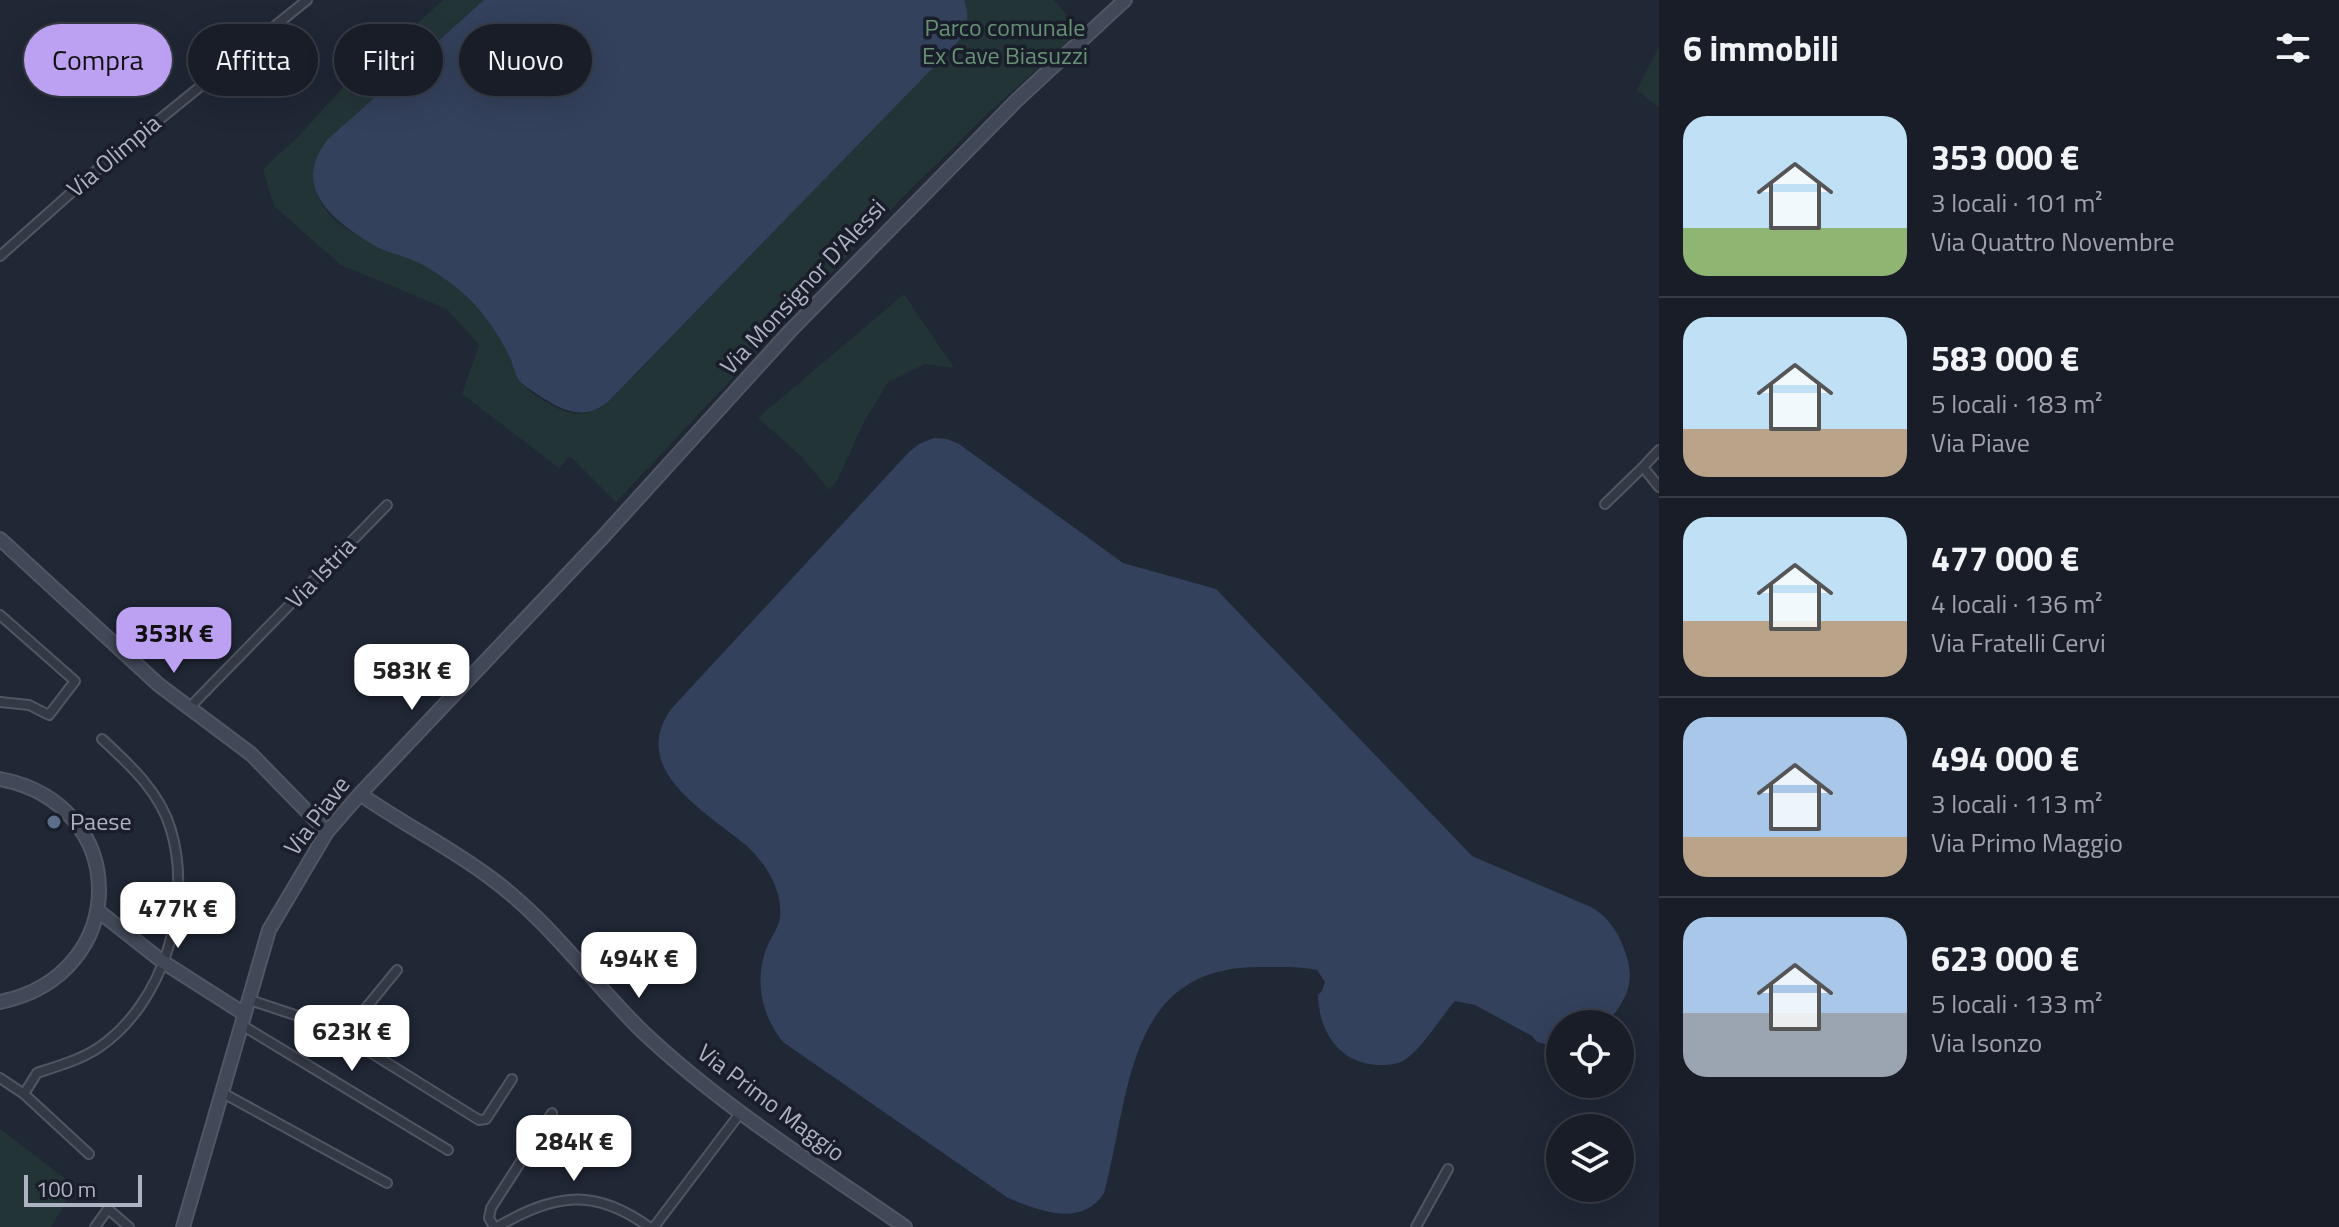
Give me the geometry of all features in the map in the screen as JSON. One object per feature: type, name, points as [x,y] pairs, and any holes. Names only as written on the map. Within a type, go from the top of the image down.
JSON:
[{"type":"main road","name":"Via Monsignor D'Alessi","points":[[526,618],[899,217],[1016,101],[1125,0]]},
{"type":"main road","points":[[0,539],[188,709],[251,754],[327,832]]},
{"type":"main road","name":"Via Piave","points":[[183,1227],[269,930],[327,832],[526,618]]},
{"type":"main road","points":[[0,779],[39,791],[56,802],[77,824],[92,851],[97,870],[97,910],[85,944],[63,973],[43,988],[21,998],[0,1002]]},
{"type":"main road","name":"Via Primo Maggio","points":[[360,794],[488,875],[575,957],[642,1030],[741,1112],[905,1227]]},
{"type":"main road","points":[[97,910],[242,1019]]},
{"type":"street","name":"Via Olimpia","points":[[0,256],[91,175],[307,0]]},
{"type":"street","points":[[1605,504],[1659,450]]},
{"type":"street","points":[[1643,467],[1659,487]]},
{"type":"street","name":"Via Istria","points":[[188,709],[387,505]]},
{"type":"street","points":[[0,615],[75,681],[49,715],[29,705],[0,702]]},
{"type":"street","points":[[24,1094],[37,1073],[66,1064],[99,1047],[128,1022],[155,981],[179,906],[178,871],[171,829],[151,789],[135,769],[102,739]]},
{"type":"street","points":[[343,1036],[397,970]]},
{"type":"street","points":[[247,999],[301,1017],[343,1036],[479,1120],[486,1119],[512,1079]]},
{"type":"street","points":[[242,1019],[448,1150]]},
{"type":"street","points":[[0,1078],[24,1094],[89,1154]]},
{"type":"street","points":[[221,1092],[387,1183]]},
{"type":"street","points":[[552,1113],[491,1208],[489,1218],[496,1227],[532,1208],[564,1199],[597,1200],[652,1227],[741,1112]]},
{"type":"street","points":[[1416,1227],[1448,1169]]},
{"type":"street","points":[[95,1227],[108,1209],[129,1227]]},
{"type":"street","points":[[627,1227],[635,1217]]},
{"type":"green space","name":"Parco comunale Ex Cave Biasuzzi","points":[[443,0],[484,0],[443,37],[443,24],[417,24]]},
{"type":"green space","name":"Parco comunale Ex Cave Biasuzzi","points":[[964,0],[1054,0],[1080,31],[988,113],[903,197],[616,502],[570,456],[559,468],[462,394],[479,345],[447,309],[341,265],[274,206],[263,169],[298,137],[335,96],[376,96],[328,139],[319,155],[315,181],[324,207],[331,217],[353,233],[423,265],[458,289],[493,329],[521,383],[557,408],[577,414],[590,412],[609,402],[962,37],[967,22]]},
{"type":"green space","points":[[1659,47],[1659,108],[1637,90]]},
{"type":"green space","points":[[904,294],[954,368],[925,364],[888,382],[864,422],[837,481],[829,490],[802,457],[758,418]]},
{"type":"green space","points":[[0,1129],[75,1186],[51,1227],[0,1227]]},
{"type":"water","points":[[484,0],[964,0],[967,12],[966,28],[957,43],[608,402],[599,408],[581,412],[563,409],[524,385],[493,329],[466,296],[428,268],[377,247],[347,227],[322,203],[315,189],[313,174],[317,157],[328,139],[376,96],[443,96],[443,37]]},
{"type":"water","points":[[934,438],[959,444],[1123,563],[1216,589],[1472,856],[1600,913],[1620,939],[1630,974],[1627,993],[1617,1010],[1546,1010],[1546,1044],[1475,1005],[1455,1001],[1406,1059],[1396,1064],[1376,1065],[1351,1058],[1333,1042],[1319,1008],[1318,995],[1325,982],[1317,970],[1262,967],[1217,972],[1183,988],[1159,1012],[1142,1042],[1130,1077],[1104,1193],[1095,1204],[1084,1210],[1060,1214],[1008,1198],[783,1042],[769,1020],[761,984],[763,959],[780,918],[776,888],[767,869],[754,853],[677,787],[665,770],[659,751],[661,730],[672,708],[919,444]]},
{"type":"place","name":"Paese","points":[[54,822]]}]
